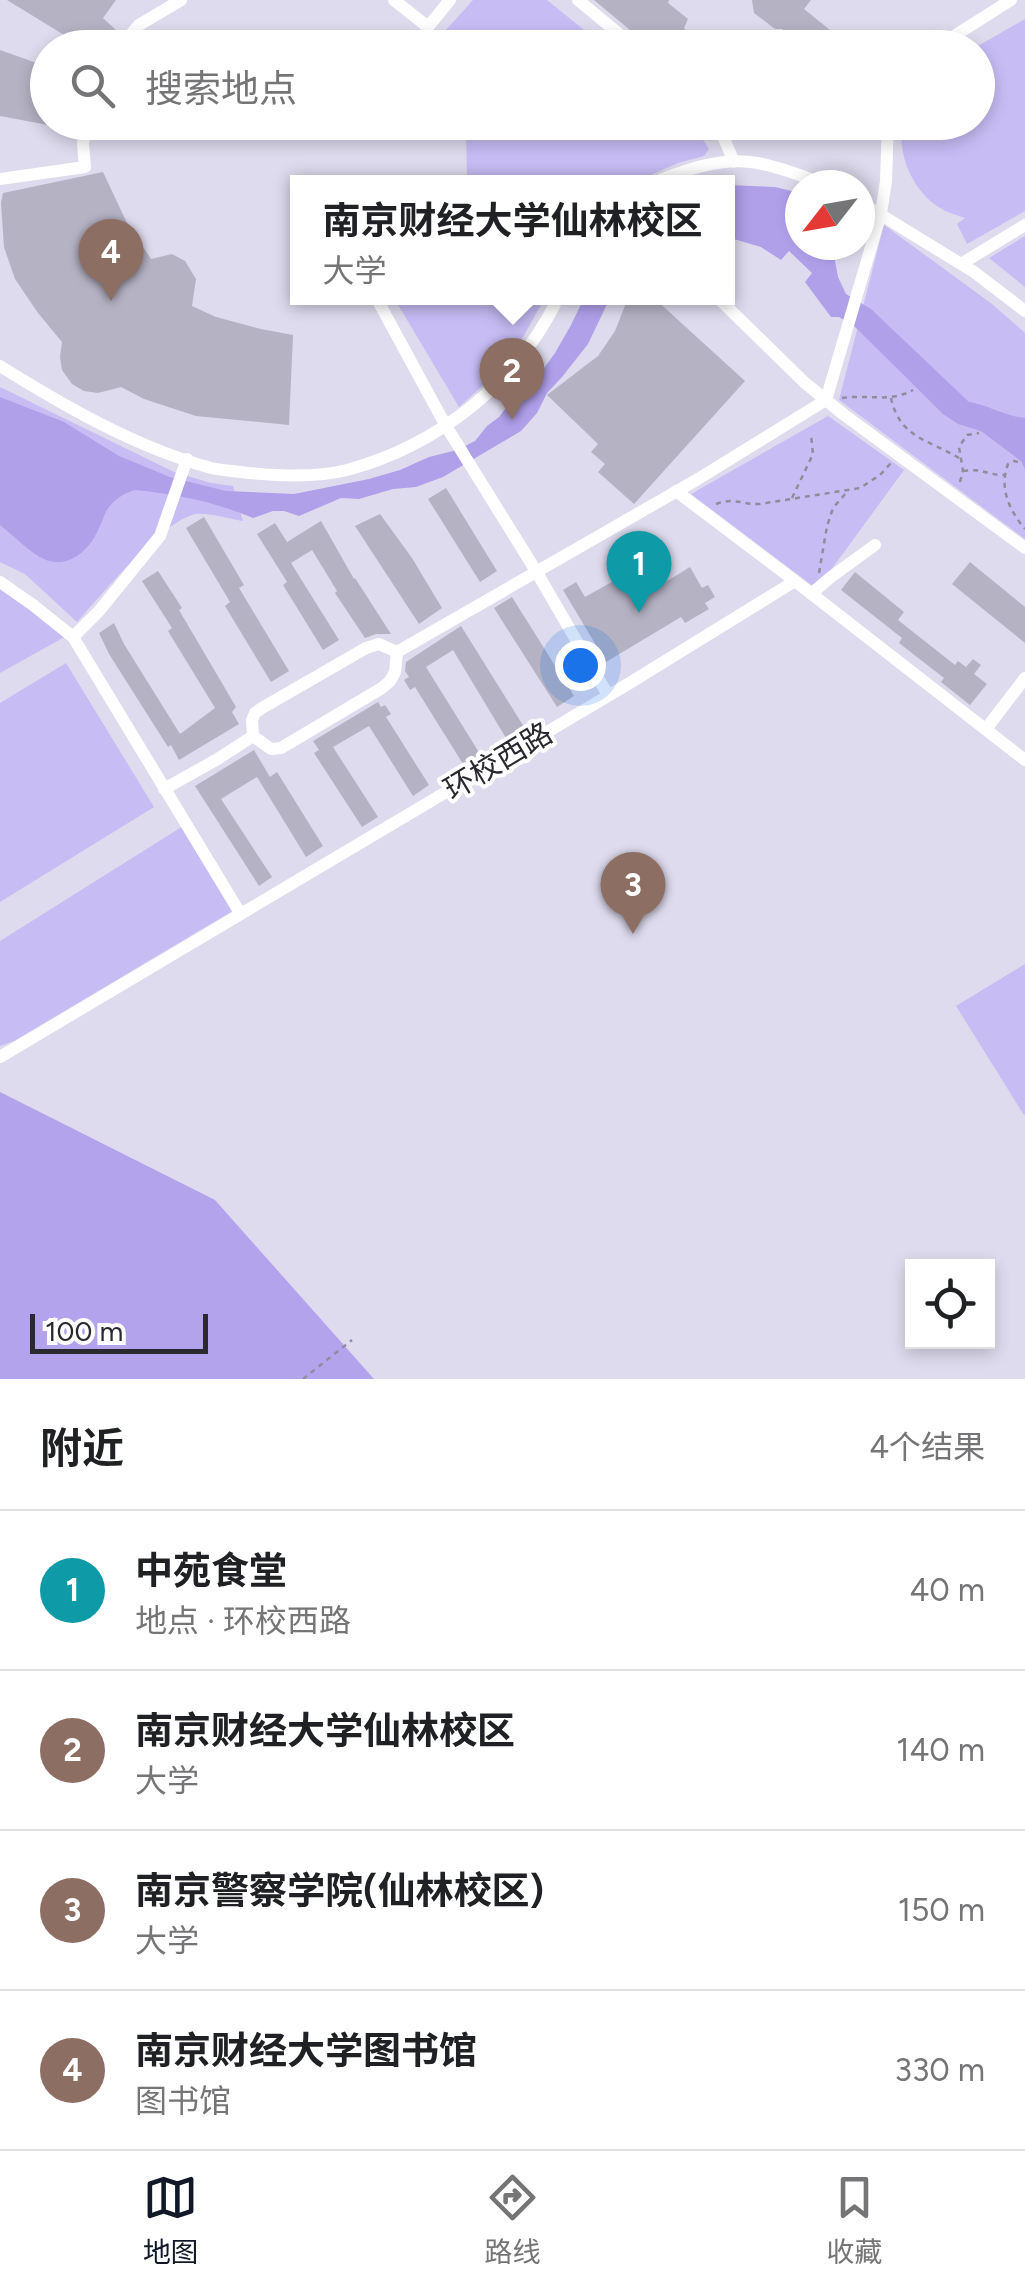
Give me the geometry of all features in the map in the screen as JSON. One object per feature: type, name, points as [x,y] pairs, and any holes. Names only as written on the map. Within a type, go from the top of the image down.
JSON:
[{"type":"street","points":[[135,30],[181,0]]},
{"type":"street","points":[[394,0],[428,26],[450,0]]},
{"type":"street","points":[[578,0],[614,30]]},
{"type":"street","points":[[964,30],[1011,0]]},
{"type":"street","points":[[0,179],[85,168],[84,140]]},
{"type":"street","points":[[725,140],[734,162]]},
{"type":"street","points":[[397,652],[826,400],[881,213],[887,140]]},
{"type":"street","points":[[677,175],[734,162],[754,162],[785,172]]},
{"type":"street","points":[[875,210],[961,264],[1025,312]]},
{"type":"street","points":[[961,264],[1025,225]]},
{"type":"street","points":[[380,305],[454,440],[608,695]]},
{"type":"street","points":[[0,366],[58,402],[134,440],[214,468],[280,476],[345,470],[404,448],[470,409],[522,357],[555,305]]},
{"type":"street","points":[[725,305],[826,400],[1025,548]]},
{"type":"street","points":[[73,636],[160,536],[188,459]]},
{"type":"street","points":[[676,490],[795,581],[816,590],[1025,760]]},
{"type":"street","points":[[816,590],[875,545]]},
{"type":"street","name":"环校西路","points":[[0,1057],[795,581]]},
{"type":"street","points":[[0,582],[73,636],[240,913]]},
{"type":"street","points":[[380,644],[397,652],[398,664],[390,681],[328,721],[281,748],[271,749],[254,736],[255,712],[366,648],[380,644]]},
{"type":"street","points":[[986,730],[1025,678]]},
{"type":"street","points":[[164,789],[254,736]]},
{"type":"path","points":[[826,400],[898,398],[913,390]]},
{"type":"path","points":[[891,398],[896,416],[908,432],[962,460]]},
{"type":"path","points":[[956,487],[964,471],[959,448],[965,437],[979,433]]},
{"type":"path","points":[[792,500],[813,454],[811,434]]},
{"type":"path","points":[[702,512],[734,499],[749,505],[846,491],[868,484],[892,462]]},
{"type":"path","points":[[1018,462],[1008,464],[1005,486],[1011,512],[1025,529]]},
{"type":"path","points":[[964,471],[978,469],[1005,475]]},
{"type":"path","points":[[816,590],[826,526],[846,491]]},
{"type":"path","points":[[303,1379],[352,1340]]},
{"type":"shaded area","points":[[473,0],[547,0],[584,30],[446,30]]},
{"type":"shaded area","points":[[1025,19],[1025,211],[967,244],[957,224],[965,218],[944,210],[923,193],[909,171],[901,140],[995,140],[995,36]]},
{"type":"shaded area","points":[[466,140],[703,140],[709,149],[704,156],[651,175],[467,175]]},
{"type":"shaded area","points":[[735,185],[785,189],[785,256],[781,260],[761,247],[735,239]]},
{"type":"shaded area","points":[[884,225],[1025,333],[1025,539],[839,400]]},
{"type":"shaded area","points":[[1025,236],[1025,287],[989,258]]},
{"type":"shaded area","points":[[798,260],[835,260],[846,294],[871,309],[969,402],[1025,418],[1025,469],[1021,461],[981,431],[958,424],[943,414],[854,326],[831,317],[805,282],[812,273]]},
{"type":"shaded area","points":[[398,305],[541,305],[501,369],[459,407]]},
{"type":"shaded area","points":[[581,305],[607,305],[588,344],[521,431],[443,477],[416,487],[359,499],[341,498],[299,516],[273,511],[253,518],[225,507],[135,490],[109,507],[84,550],[61,562],[39,556],[0,525],[0,397],[64,422],[119,456],[170,477],[226,491],[294,494],[400,470],[475,441],[508,402],[536,379]]},
{"type":"shaded area","points":[[0,387],[174,472],[233,486],[243,521],[201,514],[182,519],[133,560],[77,622],[25,574],[0,562]]},
{"type":"shaded area","points":[[828,416],[904,470],[817,589],[691,494]]},
{"type":"shaded area","points":[[0,581],[68,635],[0,673]]},
{"type":"shaded area","points":[[66,663],[154,807],[0,902],[0,703]]},
{"type":"shaded area","points":[[188,823],[239,907],[0,1046],[0,941]]},
{"type":"shaded area","points":[[1025,964],[1025,1114],[1024,1115],[956,1006]]},
{"type":"shaded area","points":[[0,1092],[215,1200],[374,1379],[0,1379]]},
{"type":"building","points":[[7,0],[116,0],[103,18],[116,30],[56,30]]},
{"type":"building","points":[[594,0],[669,0],[688,19],[686,30],[630,30]]},
{"type":"building","points":[[752,0],[811,0],[804,9],[830,30],[775,29],[754,13]]},
{"type":"building","points":[[0,50],[30,61],[30,122],[0,116]]},
{"type":"building","points":[[103,172],[126,221],[151,259],[172,254],[185,261],[196,279],[192,306],[216,317],[293,335],[289,425],[196,416],[121,387],[98,393],[72,384],[62,370],[62,342],[15,279],[4,247],[1,203],[3,193]]},
{"type":"building","points":[[625,305],[662,305],[745,381],[634,504],[598,472],[605,464],[591,452],[598,444],[547,395],[598,356],[615,331]]},
{"type":"building","points":[[446,488],[497,571],[480,582],[428,499]]},
{"type":"building","points":[[380,514],[442,608],[419,624],[355,526]]},
{"type":"building","points":[[204,517],[244,585],[239,588],[289,671],[271,682],[225,606],[230,602],[186,528]]},
{"type":"building","points":[[321,521],[391,634],[365,638],[312,550],[291,563],[339,640],[323,650],[257,534],[275,523],[287,542]]},
{"type":"building","points":[[970,562],[1025,607],[1025,643],[952,584]]},
{"type":"building","points":[[642,565],[648,567],[659,586],[690,567],[702,588],[708,585],[715,597],[705,603],[709,609],[685,623],[681,617],[606,662],[563,590],[576,582],[585,597]]},
{"type":"building","points":[[158,571],[236,707],[232,712],[239,724],[179,760],[99,633],[114,623],[180,734],[215,708],[142,581]]},
{"type":"building","points":[[855,572],[904,612],[898,620],[955,665],[958,661],[966,667],[973,659],[981,665],[974,674],[987,684],[970,705],[941,682],[944,678],[899,643],[902,638],[841,590]]},
{"type":"building","points":[[512,597],[574,696],[557,707],[494,608]]},
{"type":"building","points":[[461,626],[524,727],[506,738],[453,650],[426,667],[480,754],[463,764],[415,687],[410,690],[404,680],[409,677],[406,662]]},
{"type":"building","points":[[378,702],[391,714],[386,717],[429,785],[413,796],[369,726],[333,747],[378,817],[362,827],[314,753],[319,750],[313,741]]},
{"type":"building","points":[[254,750],[270,777],[277,772],[323,846],[306,857],[257,777],[221,799],[272,877],[259,886],[195,786]]},
{"type":"place","name":"南京财经大学图书馆","points":[[111,301]]},
{"type":"place","name":"南京财经大学仙林校区","points":[[512,420]]},
{"type":"place","name":"中苑食堂","points":[[639,613]]},
{"type":"place","name":"南京警察学院(仙林校区)","points":[[633,934]]}]
